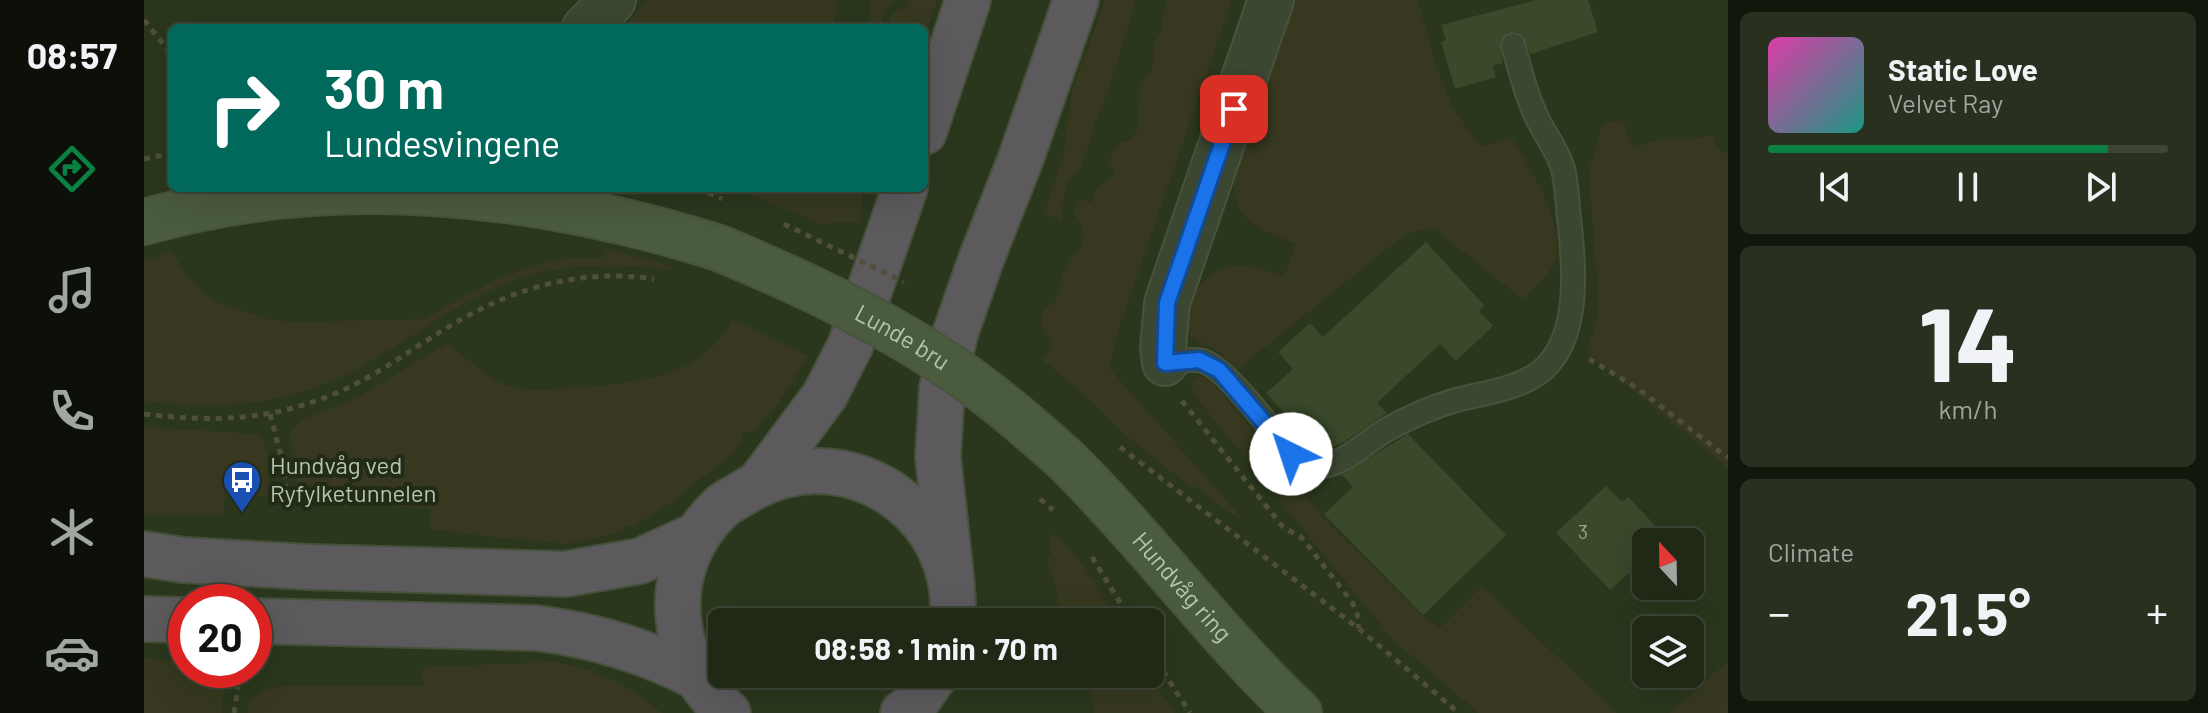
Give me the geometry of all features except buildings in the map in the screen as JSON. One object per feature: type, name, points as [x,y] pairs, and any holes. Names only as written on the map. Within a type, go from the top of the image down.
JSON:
[{"type":"highway","points":[[928,120],[968,0]]},
{"type":"highway","points":[[952,604],[938,457],[942,388],[956,331],[1076,0]]},
{"type":"highway","points":[[761,481],[825,395],[850,346],[904,192]]},
{"type":"highway","points":[[712,700],[681,642],[677,605],[683,569],[697,535],[721,507],[761,481],[795,471],[831,471],[866,479],[898,497],[923,521],[942,552],[952,604]]},
{"type":"highway","points":[[144,554],[183,560],[310,567],[566,574],[640,561],[697,535]]},
{"type":"highway","points":[[144,619],[168,620]]},
{"type":"highway","points":[[272,621],[536,628],[578,633],[654,656],[712,700]]},
{"type":"main road","points":[[144,222],[233,202],[368,192],[529,195]]},
{"type":"main road","name":"Lunde bru","points":[[529,195],[719,248],[833,298],[929,353],[990,396],[1066,460]]},
{"type":"main road","name":"Hundvåg ring","points":[[1066,460],[1139,537],[1229,642],[1299,713]]},
{"type":"street","points":[[589,24],[613,0]]},
{"type":"street","points":[[1165,363],[1167,303],[1271,0]]},
{"type":"lane","points":[[1165,363],[1199,360],[1210,364],[1227,379],[1291,454],[1303,465],[1319,468],[1339,462],[1384,431],[1430,408],[1510,387],[1532,378],[1558,351],[1570,315],[1574,280],[1563,171],[1531,104],[1513,45]]},
{"type":"path","points":[[144,20],[168,50]]},
{"type":"path","points":[[144,159],[168,154]]},
{"type":"path","points":[[706,192],[733,204]]},
{"type":"path","points":[[144,414],[192,420],[228,420],[270,414],[310,403],[352,386],[476,311],[520,291],[566,279],[629,276],[658,280]]},
{"type":"path","points":[[1558,351],[1580,354],[1637,388],[1728,458]]},
{"type":"path","points":[[1165,363],[1178,395],[1193,416],[1283,527],[1302,538],[1352,602],[1359,619],[1358,628]]},
{"type":"path","points":[[270,414],[283,463],[287,499]]},
{"type":"path","points":[[1112,440],[1358,628],[1459,713]]},
{"type":"path","points":[[1032,491],[1060,518]]},
{"type":"path","points":[[1089,553],[1123,608]]},
{"type":"path","points":[[1164,673],[1190,713]]},
{"type":"path","points":[[234,713],[238,688]]},
{"type":"green space","points":[[648,0],[837,0],[834,24],[627,24]]},
{"type":"green space","points":[[871,0],[895,0],[884,12],[882,24],[868,24]]},
{"type":"green space","points":[[910,0],[937,0],[928,27],[928,24],[889,24],[890,15],[906,7]]},
{"type":"green space","points":[[1105,0],[1136,0],[1081,169],[1066,183],[1061,221],[1044,213],[1064,153],[1072,91]]},
{"type":"green space","points":[[1168,0],[1232,0],[1117,334],[1109,368],[1241,517],[1239,519],[1194,486],[1191,488],[1123,433],[1095,404],[1042,359],[1052,347],[1042,326],[1042,315],[1057,298],[1062,277],[1083,241],[1083,229],[1073,212],[1078,199],[1092,203],[1098,187],[1113,177],[1114,171],[1108,162],[1121,141],[1128,142],[1138,130],[1140,83],[1152,71],[1155,42],[1162,30]]},
{"type":"green space","points":[[1289,0],[1418,0],[1433,57],[1452,107],[1480,147],[1512,138],[1546,200],[1556,236],[1556,252],[1552,267],[1522,299],[1435,229],[1417,230],[1398,240],[1237,370],[1218,351],[1191,337],[1186,314],[1189,303],[1212,275],[1240,266],[1284,276],[1296,244],[1256,226],[1247,218],[1235,198],[1234,183]]},
{"type":"green space","points":[[1618,120],[1624,122],[1630,142],[1636,147],[1661,139],[1687,140],[1713,135],[1716,145],[1723,153],[1728,153],[1728,468],[1587,353],[1597,317],[1588,163],[1594,156],[1602,125]]},
{"type":"green space","points":[[743,192],[863,192],[860,225],[850,222],[821,224]]},
{"type":"green space","points":[[606,249],[674,267],[670,270],[599,265],[576,267],[508,282],[465,303],[361,367],[296,394],[232,404],[188,405],[144,401],[144,261],[172,252],[202,292],[221,304],[271,320],[423,319],[499,278],[565,258],[603,258]]},
{"type":"green space","points":[[732,319],[808,356],[779,402],[754,431],[742,434],[741,443],[732,454],[673,501],[633,527],[625,525],[622,532],[568,544],[431,529],[431,509],[311,500],[302,495],[298,488],[290,434],[301,420],[358,397],[448,343],[484,373],[508,386],[539,390],[616,384],[662,375],[684,367],[703,355],[719,339]]},
{"type":"green space","points":[[1198,376],[1205,377],[1217,388],[1324,519],[1423,617],[1440,628],[1482,586],[1617,713],[1479,713],[1393,640],[1201,404],[1192,389],[1193,380]]},
{"type":"green space","points":[[144,427],[256,434],[265,444],[271,491],[267,496],[257,496],[257,484],[226,482],[223,515],[144,515]]},
{"type":"green space","points":[[1056,533],[1084,566],[1109,608],[1059,608],[1047,559],[1051,554],[1049,539]]},
{"type":"green space","points":[[144,657],[168,661],[168,688],[224,688],[221,713],[144,713]]},
{"type":"green space","points":[[1728,661],[1728,713],[1670,713],[1698,688],[1704,688],[1704,683]]},
{"type":"green space","points":[[555,662],[612,680],[638,694],[662,713],[247,713],[255,697],[279,686],[423,686],[423,667]]},
{"type":"green space","points":[[1089,688],[1158,688],[1175,713],[1094,713]]},
{"type":"place","name":"Hundvåg ved Ryfylketunnelen","points":[[242,514]]},
{"type":"route","points":[[1234,109],[1167,303],[1163,348],[1165,363],[1199,360],[1219,370],[1291,454]]}]
